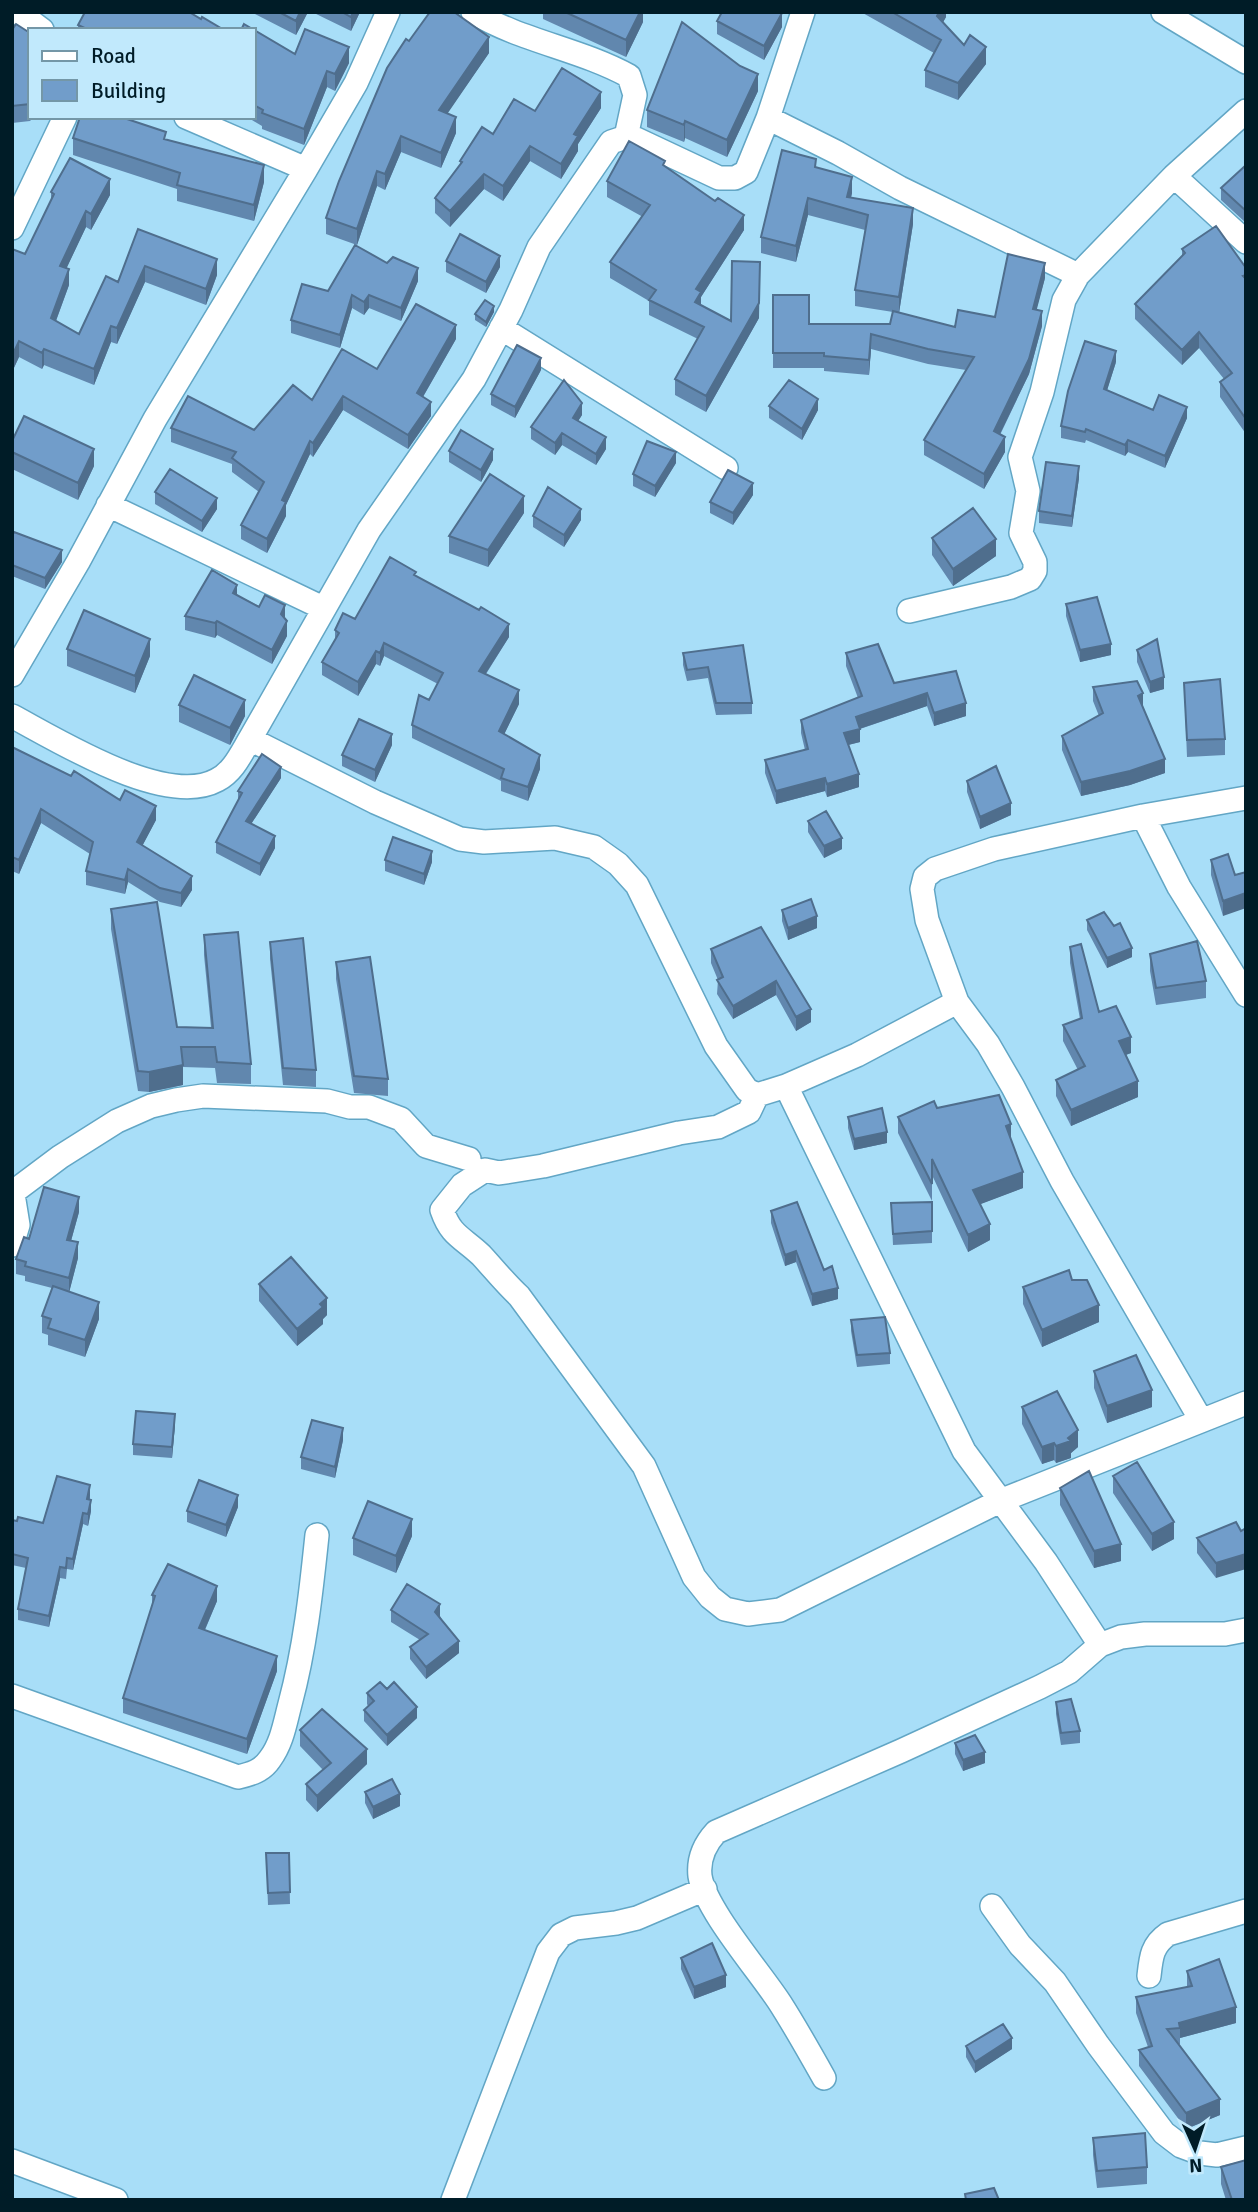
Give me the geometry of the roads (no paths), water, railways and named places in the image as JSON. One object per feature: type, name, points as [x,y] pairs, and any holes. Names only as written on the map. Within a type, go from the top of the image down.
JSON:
[{"type":"street","points":[[18,12],[38,28]]},
{"type":"street","points":[[12,675],[78,562],[155,419],[356,83],[388,12]]},
{"type":"street","points":[[473,12],[522,34],[604,62],[629,76],[635,95],[626,137]]},
{"type":"street","points":[[12,716],[115,768],[178,788],[204,786],[219,779],[233,767],[369,530],[474,379],[539,247],[611,142],[626,137],[636,139],[719,178],[734,178],[746,172],[768,118],[803,12]]},
{"type":"street","points":[[1163,12],[1246,62]]},
{"type":"street","points":[[909,611],[1011,587],[1030,579],[1035,571],[1035,562],[1021,533],[1028,491],[1020,457],[1042,392],[1064,300],[1078,275],[1174,176],[1246,111]]},
{"type":"street","points":[[768,118],[900,188],[1078,275]]},
{"type":"street","points":[[12,228],[64,119]]},
{"type":"street","points":[[191,119],[306,169]]},
{"type":"street","points":[[1174,176],[1246,242]]},
{"type":"street","points":[[501,328],[726,468]]},
{"type":"street","points":[[108,505],[323,608]]},
{"type":"street","points":[[250,739],[375,802],[460,839],[484,842],[555,838],[594,847],[618,864],[637,885],[716,1046],[747,1090],[757,1095],[786,1086],[857,1055],[957,1002]]},
{"type":"street","points":[[1200,1420],[1062,1181],[1013,1087],[988,1045],[957,1002],[927,920],[922,889],[925,877],[935,869],[994,849],[1143,816],[1246,798]]},
{"type":"street","points":[[1143,816],[1179,887],[1246,995]]},
{"type":"street","points":[[786,1086],[964,1451],[1046,1562],[1100,1645]]},
{"type":"street","points":[[757,1095],[749,1112],[718,1127],[679,1133],[543,1166],[499,1173],[485,1170],[462,1185],[442,1210],[447,1225],[481,1255],[499,1278],[519,1296],[644,1466],[694,1577],[710,1597],[725,1609],[748,1614],[780,1610],[1000,1501],[1246,1403]]},
{"type":"street","points":[[12,1245],[18,1225],[13,1194],[60,1157],[117,1121],[150,1106],[176,1100],[204,1097],[327,1101],[345,1107],[369,1107],[401,1119],[426,1146],[469,1160]]},
{"type":"street","points":[[12,1696],[238,1777],[261,1769],[281,1739],[301,1661],[317,1535]]},
{"type":"street","points":[[824,2078],[780,2003],[711,1904],[700,1876],[701,1858],[706,1843],[716,1832],[1050,1682],[1069,1672],[1100,1645],[1121,1637],[1144,1634],[1214,1634],[1246,1630]]},
{"type":"street","points":[[453,2200],[548,1952],[561,1935],[575,1928],[616,1923],[637,1917],[705,1889]]},
{"type":"street","points":[[992,1906],[1020,1945],[1055,1982],[1164,2133],[1181,2146],[1200,2153],[1217,2155],[1246,2148]]},
{"type":"street","points":[[1149,1976],[1152,1949],[1168,1934],[1246,1911]]},
{"type":"street","points":[[12,2161],[116,2200]]}]
